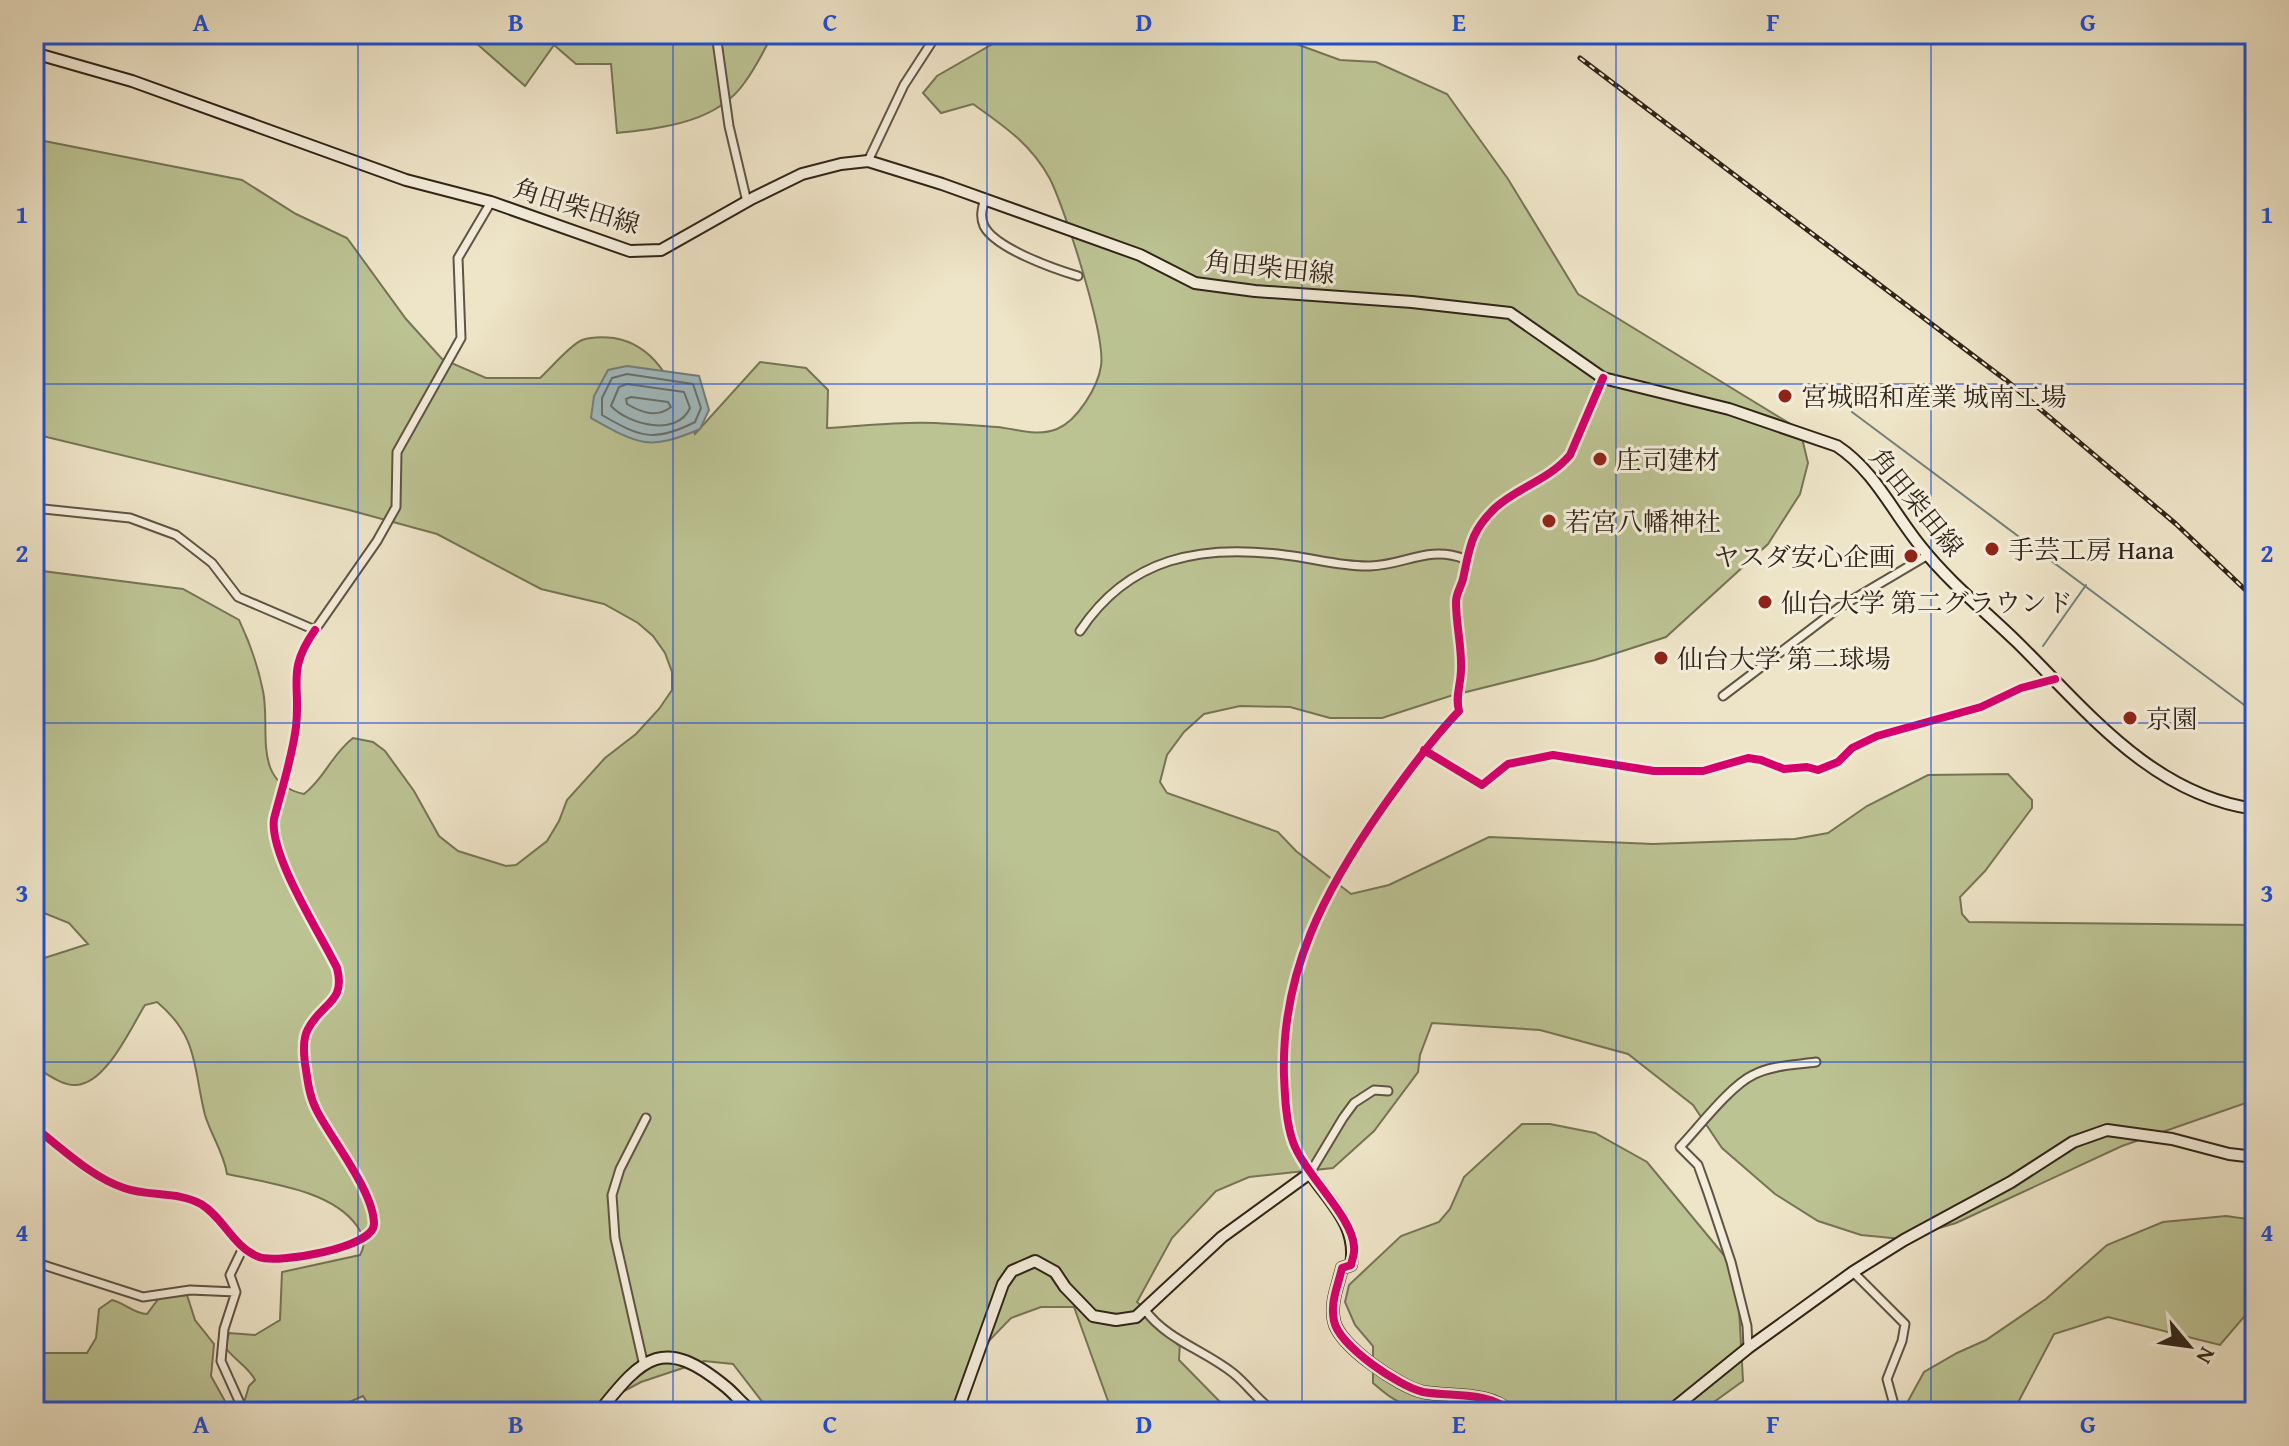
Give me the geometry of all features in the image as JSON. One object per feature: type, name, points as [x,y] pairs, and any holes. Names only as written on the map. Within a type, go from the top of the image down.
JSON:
[{"type":"main road","name":"角田柴田線","points":[[34,53],[132,81],[406,180],[491,202],[630,251],[661,250],[802,174],[868,161],[942,184],[1140,255],[1195,283],[1510,313],[1603,378],[1729,409],[1837,446],[1863,467],[1928,555],[2112,736],[2180,786],[2255,809]]},
{"type":"main road","points":[[1669,1412],[1748,1348],[1853,1272],[1939,1219],[2011,1182],[2073,1142],[2107,1130],[2172,1139],[2229,1154],[2255,1157]]},
{"type":"main road","points":[[957,1412],[1003,1284],[1012,1271],[1035,1261],[1055,1272],[1093,1316],[1116,1320],[1136,1317],[1222,1237],[1310,1173],[1344,1220],[1354,1248],[1351,1265],[1342,1268],[1333,1296],[1334,1325],[1345,1341],[1356,1353],[1414,1389],[1494,1400],[1511,1412]]},
{"type":"main road","points":[[599,1412],[618,1388],[654,1358],[665,1356],[685,1359],[728,1389],[740,1404],[754,1412]]},
{"type":"street","points":[[716,34],[729,126],[747,202]]},
{"type":"street","points":[[868,161],[904,85],[937,34]]},
{"type":"street","points":[[984,201],[981,215],[984,226],[995,240],[1078,276]]},
{"type":"street","points":[[34,1127],[112,1183],[135,1191],[197,1202],[215,1216],[243,1248],[263,1259],[322,1252],[355,1244],[367,1238],[375,1227],[368,1199],[316,1110],[308,1089],[304,1060],[306,1031],[333,1000],[341,982],[332,957],[282,861],[273,830],[274,819],[292,753],[296,723],[296,668],[300,656],[377,541],[396,507],[397,452],[461,338],[458,258],[491,202]]},
{"type":"street","points":[[1388,1091],[1374,1090],[1354,1103],[1310,1173],[1293,1143],[1284,1093],[1283,1044],[1290,996],[1302,951],[1316,917],[1362,837],[1424,750],[1459,711],[1456,698],[1461,661],[1456,598],[1463,580],[1471,538],[1494,509],[1550,474],[1570,455],[1603,378]]},
{"type":"street","points":[[34,508],[130,518],[176,535],[212,563],[238,597],[315,630]]},
{"type":"street","points":[[1080,631],[1122,583],[1150,568],[1191,556],[1267,552],[1370,566],[1419,554],[1449,553],[1465,559]]},
{"type":"street","points":[[1723,696],[1840,607],[1928,555]]},
{"type":"street","points":[[1424,750],[1482,785],[1508,764],[1553,755],[1654,771],[1695,772],[1748,758],[1784,769],[1807,767],[1818,770],[1838,762],[1852,748],[1877,736],[1981,707],[2021,688],[2055,679]]},
{"type":"street","points":[[1748,1348],[1747,1326],[1731,1262],[1708,1193],[1698,1165],[1680,1147],[1752,1075],[1773,1068],[1816,1062]]},
{"type":"street","points":[[644,1366],[615,1238],[612,1195],[620,1169],[646,1118]]},
{"type":"street","points":[[243,1248],[230,1275],[236,1292],[221,1347],[221,1361],[244,1412]]},
{"type":"street","points":[[34,1262],[143,1297],[190,1290],[236,1292]]},
{"type":"street","points":[[1853,1272],[1905,1324],[1902,1341],[1887,1379],[1896,1412]]},
{"type":"street","points":[[1145,1310],[1180,1342],[1230,1371],[1262,1404],[1275,1412]]},
{"type":"green space","points":[[509,34],[773,34],[745,82],[720,107],[687,121],[617,133],[611,64],[576,64],[554,45],[525,86],[476,43]]},
{"type":"green space","points":[[1010,34],[1269,34],[1340,60],[1376,62],[1447,94],[1508,179],[1578,294],[1797,428],[1808,463],[1800,494],[1768,544],[1666,637],[1595,660],[1450,696],[1382,718],[1330,718],[1290,707],[1240,706],[1204,714],[1184,732],[1167,755],[1160,782],[1167,793],[1278,832],[1296,851],[1351,894],[1389,885],[1489,837],[1653,844],[1795,839],[1828,833],[1867,806],[1928,775],[2008,774],[2032,800],[2032,808],[1985,871],[1960,897],[1962,914],[1969,922],[2255,925],[2255,1090],[2246,1103],[2122,1146],[1956,1223],[1902,1239],[1861,1235],[1818,1221],[1775,1194],[1722,1148],[1693,1105],[1628,1054],[1540,1030],[1432,1023],[1420,1055],[1418,1072],[1374,1131],[1333,1168],[1249,1177],[1216,1191],[1172,1238],[1137,1302],[1180,1342],[1179,1360],[1230,1412],[1112,1412],[1074,1307],[1041,1307],[1011,1318],[979,1351],[956,1412],[770,1412],[733,1364],[704,1361],[641,1382],[585,1412],[373,1412],[363,1396],[342,1405],[338,1412],[273,1412],[271,1403],[261,1402],[248,1411],[243,1406],[249,1386],[255,1380],[225,1347],[229,1333],[255,1335],[280,1320],[282,1272],[360,1255],[363,1237],[346,1214],[316,1196],[227,1174],[205,1115],[196,1067],[187,1040],[171,1015],[157,1002],[145,1005],[107,1066],[87,1082],[67,1084],[40,1070],[34,1015],[38,960],[88,944],[69,923],[34,909],[34,570],[183,589],[239,620],[261,682],[267,753],[276,779],[287,788],[304,794],[353,738],[373,742],[385,751],[414,791],[439,836],[458,851],[506,866],[516,865],[547,841],[567,800],[605,758],[636,734],[659,709],[672,690],[672,672],[665,653],[653,636],[638,623],[604,604],[541,589],[437,534],[34,434],[34,139],[242,180],[296,214],[347,238],[406,319],[442,359],[486,378],[540,378],[582,340],[614,338],[644,351],[656,362],[674,389],[695,434],[760,362],[806,368],[828,390],[827,428],[922,423],[1042,432],[1057,429],[1072,419],[1091,393],[1101,366],[1091,302],[1065,217],[1043,167],[1016,137],[973,104],[941,113],[923,93],[937,76]]},
{"type":"green space","points":[[1522,1124],[1550,1124],[1595,1133],[1647,1162],[1737,1271],[1743,1381],[1700,1412],[1503,1412],[1493,1405],[1472,1399],[1428,1406],[1410,1405],[1393,1399],[1373,1383],[1373,1346],[1355,1325],[1345,1302],[1349,1285],[1401,1236],[1439,1222],[1450,1209],[1464,1177]]},
{"type":"green space","points":[[2226,1216],[2255,1220],[2255,1304],[2220,1345],[2108,1317],[2054,1334],[2013,1412],[1902,1412],[1924,1372],[1986,1340],[2046,1299],[2107,1245],[2163,1222]]},
{"type":"green space","points":[[187,1295],[195,1320],[214,1344],[211,1376],[231,1412],[34,1412],[34,1353],[87,1353],[96,1338],[99,1309],[112,1300],[147,1314],[159,1298]]},
{"type":"water","points":[[627,366],[699,376],[709,410],[700,429],[668,440],[644,442],[591,418],[594,396],[608,370]]},
{"type":"waterway","points":[[1852,412],[2255,713]]},
{"type":"waterway","points":[[2043,646],[2086,585]]},
{"type":"waterway","points":[[1165,1334],[1200,1356]]},
{"type":"railway","points":[[1580,58],[2007,381],[2176,524],[2255,599]]},
{"type":"cycle path","points":[[1511,1412],[1502,1405],[1481,1398],[1413,1389],[1372,1364],[1338,1331],[1333,1314],[1334,1301],[1342,1268],[1351,1265],[1354,1254],[1352,1235],[1293,1142],[1285,1101],[1285,1038],[1299,967],[1325,901],[1383,807],[1410,769],[1459,711],[1461,661],[1456,599],[1476,533],[1495,508],[1553,471],[1570,455],[1603,378]]},
{"type":"cycle path","points":[[34,1127],[88,1169],[112,1183],[134,1191],[183,1197],[201,1204],[235,1240],[259,1257],[285,1258],[323,1252],[342,1247],[370,1233],[374,1224],[367,1197],[315,1106],[305,1065],[306,1033],[335,996],[339,980],[337,968],[287,873],[275,834],[274,819],[296,727],[296,677],[300,656],[315,630]]},
{"type":"cycle path","points":[[1424,750],[1482,785],[1508,764],[1553,755],[1654,771],[1703,771],[1748,758],[1784,769],[1807,767],[1818,770],[1838,762],[1852,748],[1877,736],[1981,707],[2021,688],[2055,679]]},
{"type":"place","name":"宮城昭和産業 城南工場","points":[[1785,396]]},
{"type":"place","name":"庄司建材","points":[[1600,459]]},
{"type":"place","name":"若宮八幡神社","points":[[1549,521]]},
{"type":"place","name":"手芸工房 Hana","points":[[1992,549]]},
{"type":"place","name":"ヤスダ安心企画","points":[[1911,556]]},
{"type":"place","name":"仙台大学 第二グラウンド","points":[[1765,602]]},
{"type":"place","name":"仙台大学 第二球場","points":[[1661,658]]},
{"type":"place","name":"京園","points":[[2130,718]]}]
